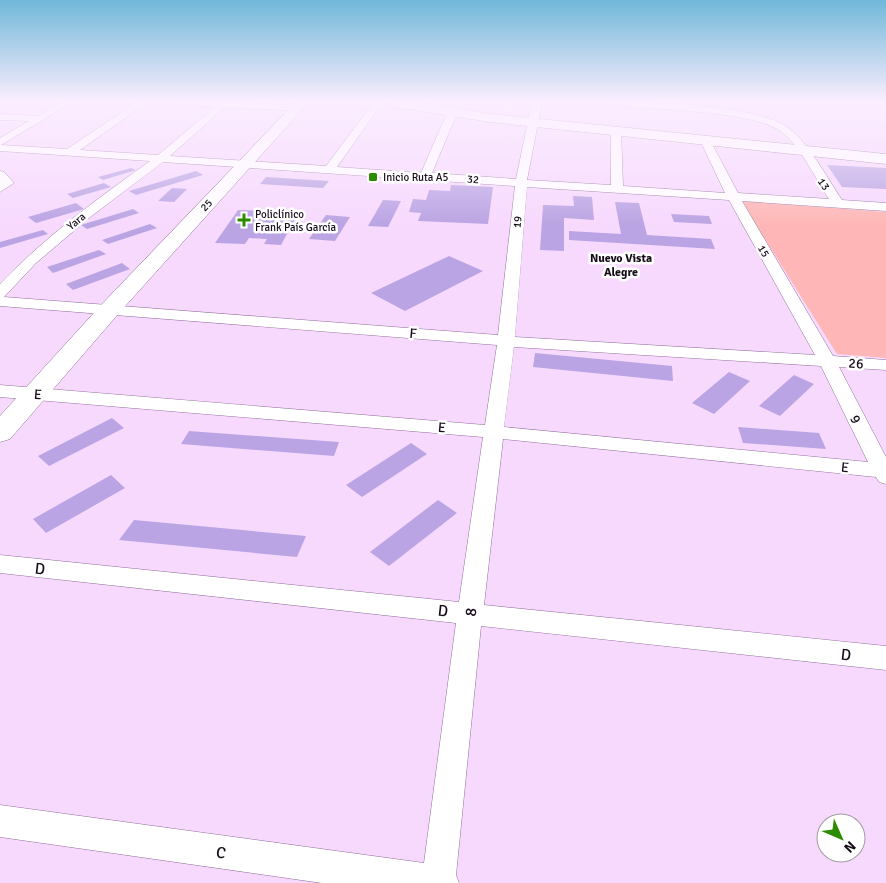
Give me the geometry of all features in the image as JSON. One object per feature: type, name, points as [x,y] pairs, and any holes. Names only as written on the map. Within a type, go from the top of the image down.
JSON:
[{"type":"street","points":[[69,152],[82,143]]},
{"type":"street","name":"Yara","points":[[0,293],[31,260],[84,215],[179,143]]},
{"type":"street","name":"25","points":[[0,433],[111,308],[264,143]]},
{"type":"street","points":[[329,170],[349,143]]},
{"type":"street","points":[[425,176],[439,143]]},
{"type":"street","name":"19","points":[[506,341],[521,182],[529,143]]},
{"type":"street","points":[[616,143],[617,189]]},
{"type":"street","name":"15","points":[[707,143],[732,196],[826,361]]},
{"type":"street","points":[[736,143],[886,160]]},
{"type":"street","name":"13","points":[[795,143],[838,204]]},
{"type":"street","name":"32","points":[[0,148],[886,207]]},
{"type":"street","name":"F","points":[[0,301],[111,308],[506,341],[826,361]]},
{"type":"street","name":"8","points":[[440,883],[470,613],[506,341]]},
{"type":"street","name":"26","points":[[826,361],[886,365]]},
{"type":"street","name":"9","points":[[826,361],[884,474]]},
{"type":"street","name":"E","points":[[0,391],[494,432],[884,474]]},
{"type":"street","name":"D","points":[[0,564],[886,658]]},
{"type":"street","name":"C","points":[[0,821],[440,883]]},
{"type":"shaded area","points":[[741,201],[886,212],[886,358],[837,354]]},
{"type":"building","points":[[827,165],[886,168],[886,189],[842,187]]},
{"type":"building","points":[[131,168],[136,170],[103,180],[98,177]]},
{"type":"building","points":[[196,171],[203,175],[136,195],[129,191]]},
{"type":"building","points":[[266,177],[329,181],[323,188],[260,184]]},
{"type":"building","points":[[104,183],[111,187],[73,198],[67,194]]},
{"type":"building","points":[[451,185],[493,187],[488,224],[418,221],[421,213],[409,212],[413,199],[426,200],[429,190],[450,191]]},
{"type":"building","points":[[172,188],[187,189],[174,202],[158,201]]},
{"type":"building","points":[[573,196],[592,197],[594,220],[564,218],[564,251],[540,250],[543,205],[574,206]]},
{"type":"building","points":[[383,200],[401,201],[388,227],[368,226]]},
{"type":"building","points":[[615,202],[639,203],[647,235],[711,239],[715,249],[569,240],[569,231],[621,234]]},
{"type":"building","points":[[76,203],[84,209],[36,223],[28,217]]},
{"type":"building","points":[[133,209],[139,213],[87,229],[81,225]]},
{"type":"building","points":[[238,210],[299,212],[281,245],[264,244],[267,239],[249,238],[245,244],[215,243]]},
{"type":"building","points":[[671,214],[709,216],[712,224],[674,222]]},
{"type":"building","points":[[326,215],[350,217],[335,241],[309,239]]},
{"type":"building","points":[[150,224],[157,228],[108,244],[102,240]]},
{"type":"building","points":[[43,230],[48,234],[0,248],[0,242]]},
{"type":"building","points":[[99,250],[106,254],[53,273],[47,267]]},
{"type":"building","points":[[449,256],[483,271],[405,311],[371,293]]},
{"type":"building","points":[[122,263],[130,269],[73,290],[66,284]]},
{"type":"building","points":[[535,353],[672,366],[673,381],[533,367]]},
{"type":"building","points":[[729,372],[750,381],[714,414],[692,403]]},
{"type":"building","points":[[794,375],[814,384],[780,416],[759,406]]},
{"type":"building","points":[[112,418],[124,428],[49,466],[38,456]]},
{"type":"building","points":[[738,427],[819,433],[826,449],[743,443]]},
{"type":"building","points":[[189,431],[339,442],[334,456],[181,444]]},
{"type":"building","points":[[411,443],[427,454],[362,497],[346,485]]},
{"type":"building","points":[[111,475],[125,488],[46,533],[33,519]]},
{"type":"building","points":[[438,500],[457,513],[389,566],[370,552]]},
{"type":"building","points":[[134,520],[306,536],[297,557],[119,540]]},
{"type":"place","name":"Inicio Ruta A5","points":[[373,177]]},
{"type":"place","name":"Policlínico Frank País García","points":[[244,220]]},
{"type":"district","name":"Nuevo Vista Alegre","points":[[621,265]]}]
